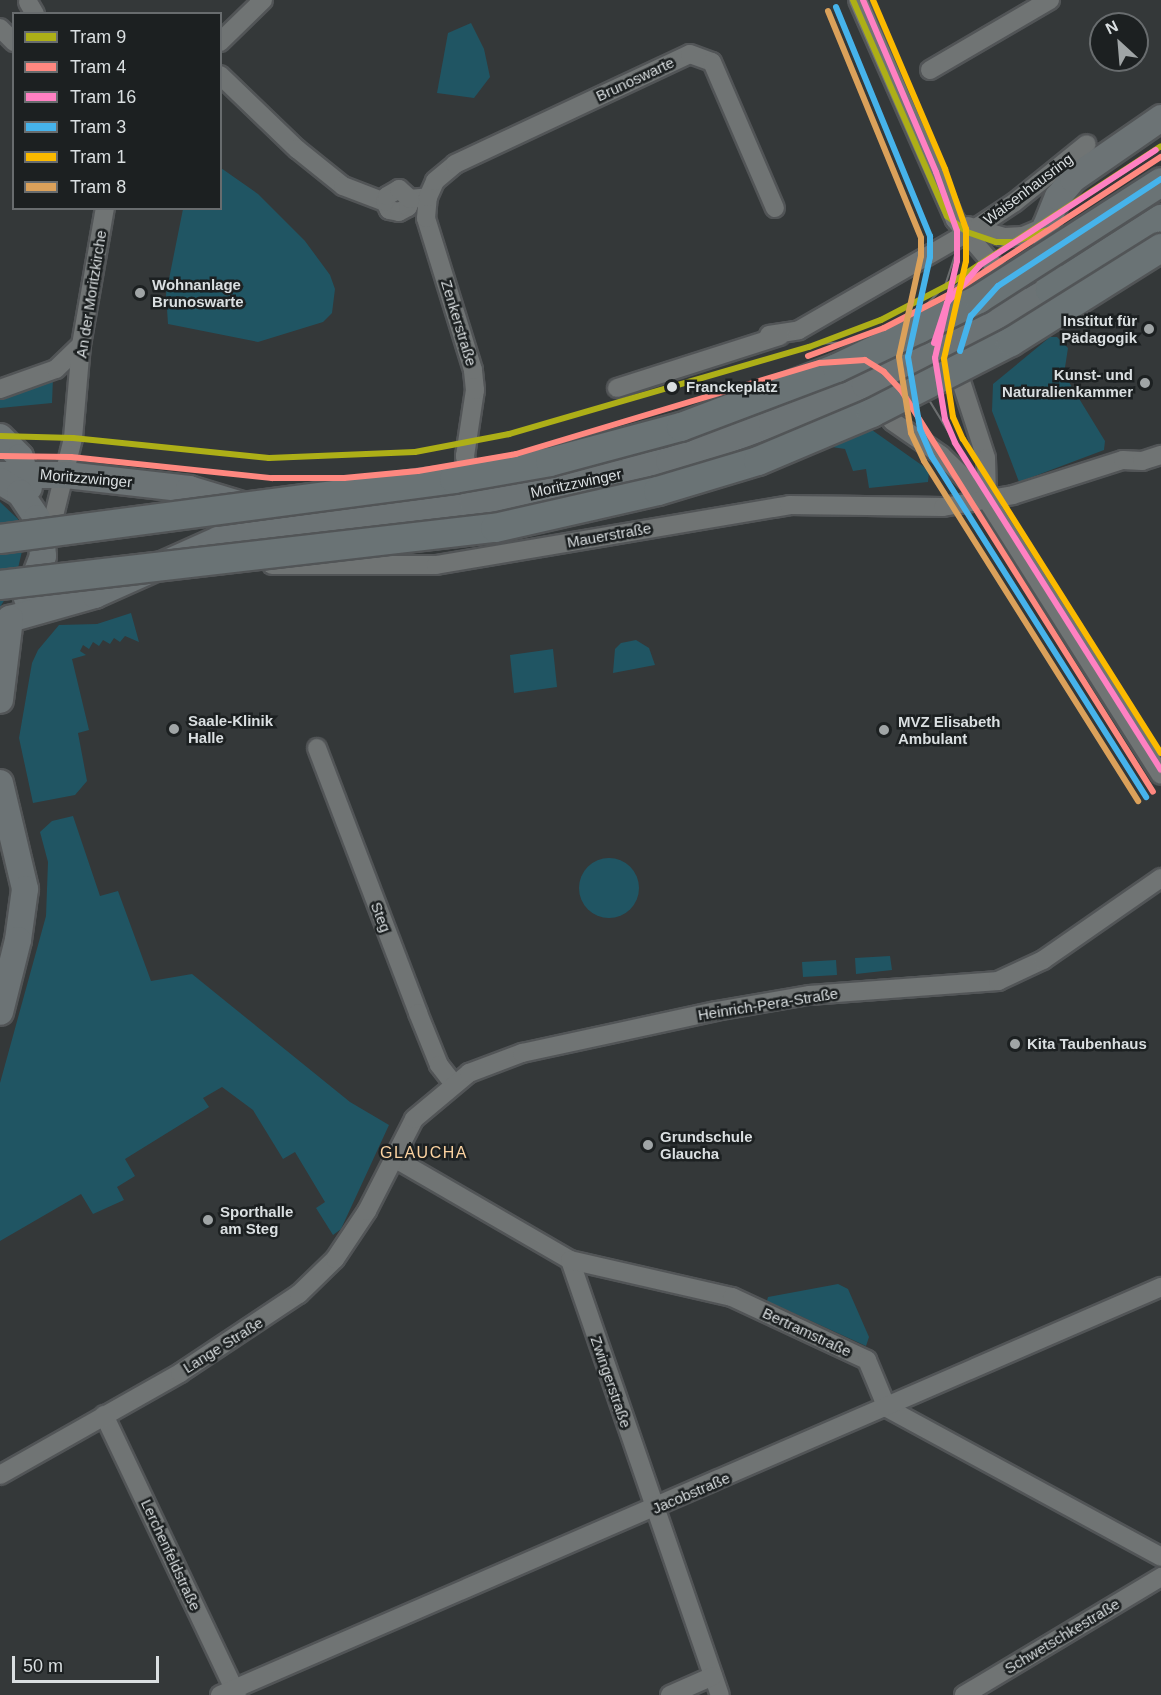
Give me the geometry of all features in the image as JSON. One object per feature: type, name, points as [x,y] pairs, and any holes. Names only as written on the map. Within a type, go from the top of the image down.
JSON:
[{"type":"main road","points":[[0,539],[454,479],[550,462],[681,427],[837,368],[979,299],[1161,182]]},
{"type":"main road","points":[[1039,298],[1161,219]]},
{"type":"main road","points":[[0,585],[472,531],[658,491],[758,461],[872,413],[1011,342],[1161,248]]},
{"type":"street","points":[[222,40],[263,0]]},
{"type":"street","points":[[858,0],[950,212],[970,231],[986,256],[1039,298],[949,346],[865,385],[892,422],[941,455],[987,500],[1161,775]]},
{"type":"street","points":[[930,70],[1050,0]]},
{"type":"street","name":"Brunoswarte","points":[[419,198],[455,164],[690,54],[712,62],[775,208]]},
{"type":"street","points":[[222,77],[297,149],[343,186],[385,202],[389,210],[399,212],[419,198]]},
{"type":"street","name":"Waisenhausring","points":[[1039,298],[1046,226],[1058,197],[1074,179],[1161,118]]},
{"type":"street","name":"Waisenhausring","points":[[970,231],[1015,202],[1087,144]]},
{"type":"street","name":"Zenkerstraße","points":[[419,198],[473,370],[475,390],[465,456],[473,504]]},
{"type":"street","name":"An der Moritzkirche","points":[[43,556],[66,475],[78,406],[81,345],[105,210]]},
{"type":"street","points":[[617,387],[802,335],[970,231],[1014,237],[1046,226]]},
{"type":"street","points":[[782,320],[802,335]]},
{"type":"street","points":[[769,335],[802,335]]},
{"type":"street","points":[[0,388],[56,369],[81,345]]},
{"type":"street","points":[[949,346],[986,458],[987,500]]},
{"type":"street","name":"Moritzzwinger","points":[[5,622],[95,595],[218,540],[473,504],[669,461],[865,385]]},
{"type":"street","points":[[0,437],[20,457],[28,473],[31,506],[42,533],[43,556],[36,582],[5,622],[0,700]]},
{"type":"street","points":[[987,500],[1123,460],[1142,461],[1161,455]]},
{"type":"street","name":"Moritzzwinger","points":[[0,475],[28,473],[66,475],[189,489],[309,528]]},
{"type":"street","points":[[0,481],[20,493],[31,506]]},
{"type":"street","name":"Mauerstraße","points":[[245,535],[268,566],[436,565],[789,504],[943,507],[987,500]]},
{"type":"street","name":"Steg","points":[[317,748],[418,1014],[439,1065],[453,1083]]},
{"type":"street","points":[[0,783],[25,889],[7,961],[0,1012]]},
{"type":"street","name":"Heinrich-Pera-Straße","points":[[394,1158],[414,1119],[453,1083],[522,1053],[716,1011],[809,995],[998,981],[1043,960],[1161,878]]},
{"type":"street","points":[[394,1158],[570,1260]]},
{"type":"street","name":"Lange Straße","points":[[0,1475],[180,1373],[298,1294],[335,1259],[367,1210],[394,1158]]},
{"type":"street","name":"Bertramstraße","points":[[570,1260],[732,1297],[799,1327],[867,1360],[887,1408]]},
{"type":"street","name":"Zwingerstraße","points":[[570,1260],[720,1695]]},
{"type":"street","name":"Jacobstraße","points":[[231,1693],[1161,1287]]},
{"type":"street","points":[[887,1408],[1161,1557]]},
{"type":"street","name":"Lerchenfeldstraße","points":[[104,1415],[231,1693]]},
{"type":"street","name":"Schwetschkestraße","points":[[964,1695],[1161,1577]]},
{"type":"street","points":[[670,1695],[713,1676]]},
{"type":"shaded area","points":[[471,23],[484,49],[490,77],[474,98],[437,93],[448,33]]},
{"type":"shaded area","points":[[222,169],[258,194],[305,241],[330,275],[335,289],[332,313],[323,322],[258,342],[168,324],[166,294],[183,210],[222,210]]},
{"type":"shaded area","points":[[1050,337],[1057,337],[1068,348],[1064,374],[1105,441],[1104,450],[1019,482],[992,411],[993,384]]},
{"type":"shaded area","points":[[53,377],[52,403],[0,408],[0,397]]},
{"type":"shaded area","points":[[872,430],[923,466],[929,472],[928,482],[869,488],[866,469],[853,471],[845,449],[832,447]]},
{"type":"shaded area","points":[[0,502],[18,519],[23,547],[14,585],[0,607]]},
{"type":"shaded area","points":[[131,613],[139,642],[125,636],[120,642],[114,638],[110,644],[103,640],[99,646],[93,642],[89,649],[83,645],[80,651],[86,655],[72,659],[89,730],[78,733],[87,781],[75,795],[33,803],[19,738],[32,663],[38,650],[59,625],[97,624]]},
{"type":"shaded area","points":[[636,640],[649,648],[655,665],[613,673],[615,649],[621,643]]},
{"type":"shaded area","points":[[553,649],[557,687],[514,693],[510,655]]},
{"type":"shaded area","points":[[73,816],[100,896],[118,891],[151,981],[192,974],[350,1102],[389,1125],[341,1229],[333,1235],[316,1208],[325,1202],[295,1152],[283,1159],[253,1110],[222,1087],[203,1098],[209,1107],[125,1159],[135,1176],[117,1187],[124,1200],[93,1214],[81,1194],[0,1241],[0,1083],[46,916],[48,862],[40,832],[52,821]]},
{"type":"shaded area","points":[[603,858],[615,858],[631,866],[637,876],[639,888],[637,900],[631,910],[615,918],[603,918],[587,910],[579,894],[579,882],[587,866]]},
{"type":"shaded area","points":[[890,956],[892,970],[856,974],[855,958]]},
{"type":"shaded area","points":[[836,960],[837,975],[803,977],[802,962]]},
{"type":"shaded area","points":[[838,1284],[848,1289],[869,1337],[866,1346],[767,1301],[768,1297]]},
{"type":"tram line","name":"9","points":[[853,0],[947,216],[967,232],[996,242],[1013,242],[1047,230]]},
{"type":"tram line","name":"16","points":[[863,0],[936,172],[957,231],[957,261],[935,358],[945,419],[955,443],[1161,770]]},
{"type":"tram line","name":"1","points":[[873,0],[945,169],[966,229],[966,261],[944,359],[953,417],[963,439],[1161,753]]},
{"type":"tram line","name":"3","points":[[836,7],[930,236],[930,257],[908,357],[920,429],[932,457],[1146,797]]},
{"type":"tram line","name":"8","points":[[828,11],[921,238],[921,256],[899,357],[911,433],[924,461],[1138,801]]},
{"type":"tram line","name":"9","points":[[0,436],[73,438],[269,458],[415,452],[509,434],[809,347],[881,320],[948,285],[1161,146]]},
{"type":"tram line","points":[[1136,162],[1161,148]]},
{"type":"tram line","name":"16","points":[[934,343],[947,303],[980,265],[1156,150]]},
{"type":"tram line","name":"4","points":[[808,356],[884,328],[952,293],[1161,157]]},
{"type":"tram line","name":"3","points":[[960,351],[971,316],[998,286],[1161,179]]},
{"type":"tram line","points":[[918,313],[945,286],[957,249]]},
{"type":"tram line","points":[[930,333],[952,289],[999,251]]},
{"type":"tram line","points":[[818,344],[860,341],[878,346],[899,360],[916,378],[963,455]]},
{"type":"tram line","name":"4","points":[[0,456],[71,457],[272,478],[344,478],[418,471],[516,454],[820,363],[865,360],[884,372],[901,390],[1153,792]]},
{"type":"place","name":"Wohnanlage Brunoswarte","points":[[140,293]]},
{"type":"place","name":"Institut für Pädagogik","points":[[1149,329]]},
{"type":"place","name":"Kunst- und Naturalienkammer","points":[[1145,383]]},
{"type":"place","name":"Franckeplatz","points":[[672,387]]},
{"type":"place","name":"Saale-Klinik Halle","points":[[174,729]]},
{"type":"place","name":"MVZ Elisabeth Ambulant","points":[[884,730]]},
{"type":"place","name":"Kita Taubenhaus","points":[[1015,1044]]},
{"type":"place","name":"Grundschule Glaucha","points":[[648,1145]]},
{"type":"place","name":"Sporthalle am Steg","points":[[208,1220]]},
{"type":"district","name":"GLAUCHA","points":[[424,1153]]}]
